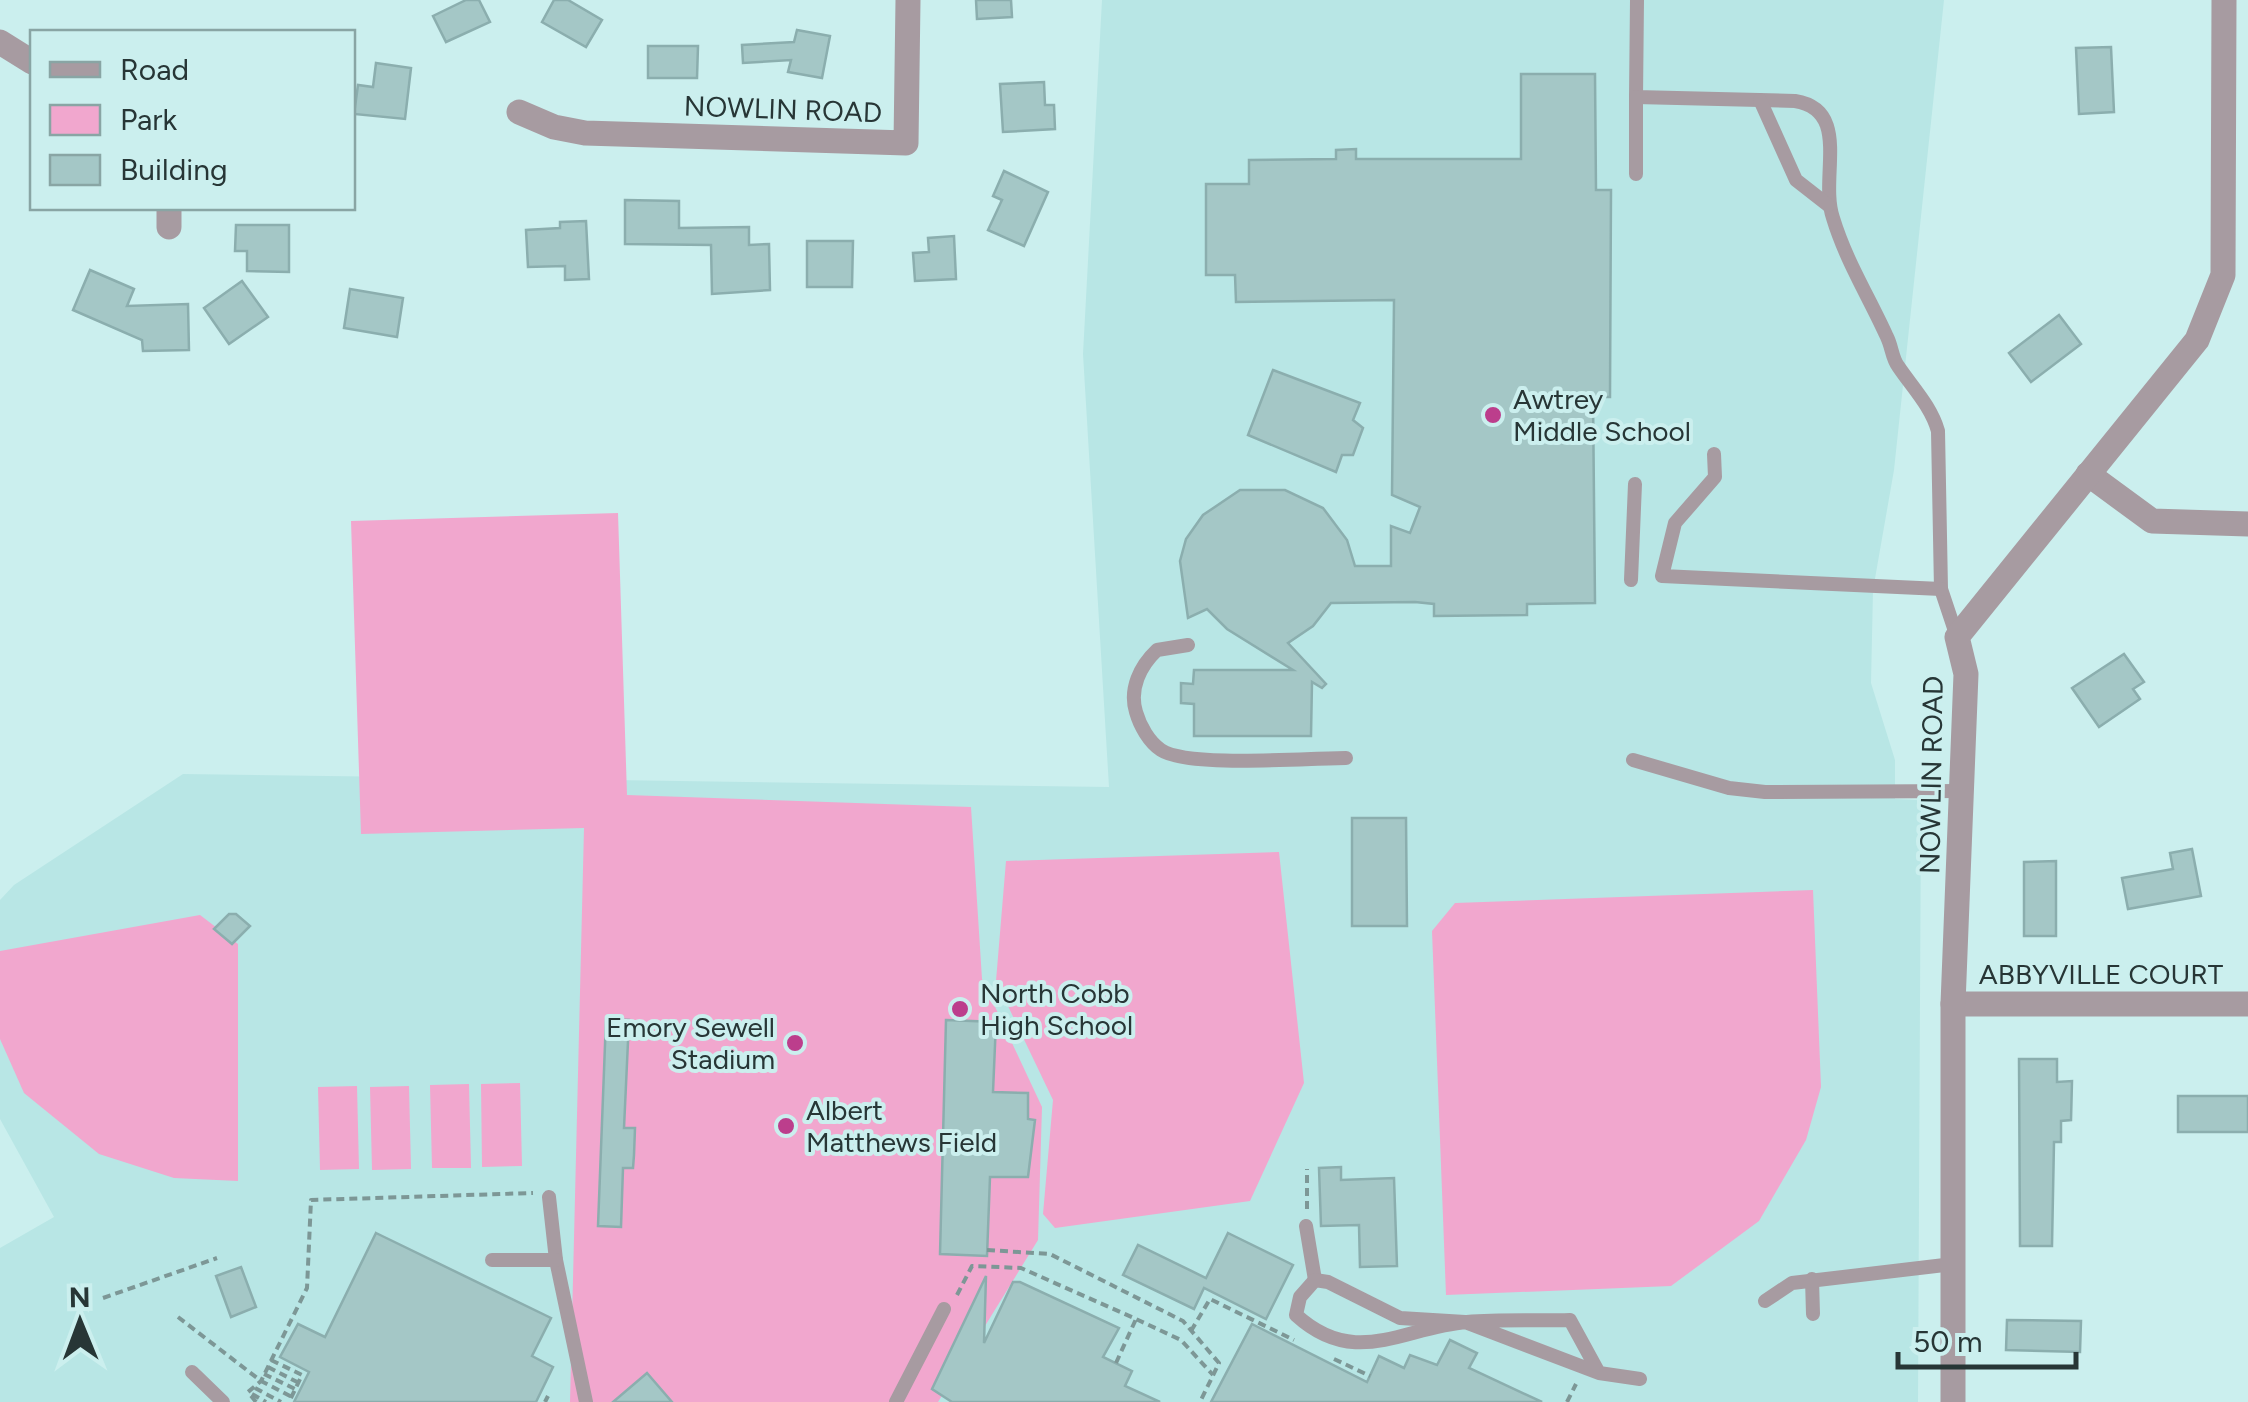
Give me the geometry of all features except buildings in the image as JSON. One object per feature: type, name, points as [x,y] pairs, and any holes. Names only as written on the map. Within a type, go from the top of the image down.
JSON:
[{"type":"street","name":"NOWLIN ROAD","points":[[519,112],[585,133],[906,144],[908,0]]},
{"type":"street","name":"NOWLIN ROAD","points":[[1953,1402],[1954,1004],[1966,674],[1958,637],[2196,340],[2224,274],[2224,0]]},
{"type":"street","points":[[0,42],[30,61]]},
{"type":"street","points":[[2088,474],[2152,521],[2248,524]]},
{"type":"street","name":"ABBYVILLE COURT","points":[[1954,1004],[2248,1004]]},
{"type":"lane","points":[[1636,174],[1637,0]]},
{"type":"lane","points":[[1636,97],[1806,102],[1825,118],[1831,129],[1828,205],[1841,245],[1890,343],[1895,363],[1934,418],[1938,431],[1941,589],[1958,637]]},
{"type":"lane","points":[[1760,100],[1796,180],[1828,205]]},
{"type":"lane","points":[[1714,454],[1716,478],[1675,524],[1662,576],[1941,589]]},
{"type":"lane","points":[[1631,580],[1635,484]]},
{"type":"lane","points":[[1188,645],[1157,650],[1136,682],[1134,705],[1140,726],[1161,750],[1188,758],[1346,758]]},
{"type":"lane","points":[[1633,760],[1729,788],[1764,792],[1962,791]]},
{"type":"lane","points":[[545,1194],[586,1402]]},
{"type":"lane","points":[[1306,1226],[1315,1280]]},
{"type":"lane","points":[[492,1260],[556,1260]]},
{"type":"lane","points":[[1764,1301],[1792,1283],[1954,1264]]},
{"type":"lane","points":[[1315,1280],[1328,1282],[1400,1318],[1466,1322],[1570,1320],[1599,1373]]},
{"type":"lane","points":[[1315,1280],[1300,1297],[1296,1315],[1308,1326],[1351,1342],[1374,1345],[1466,1322],[1599,1373],[1640,1379]]},
{"type":"lane","points":[[1812,1280],[1813,1314]]},
{"type":"lane","points":[[896,1402],[913,1376],[944,1309]]},
{"type":"lane","points":[[192,1372],[222,1402]]},
{"type":"path","points":[[1306,1226],[1308,1168]]},
{"type":"path","points":[[248,1392],[261,1381],[307,1288],[310,1200],[545,1194]]},
{"type":"path","points":[[987,1250],[1050,1254],[1183,1320],[1219,1362],[1200,1402]]},
{"type":"path","points":[[103,1298],[216,1258]]},
{"type":"path","points":[[944,1309],[951,1307],[972,1266],[1021,1268],[1182,1340],[1213,1375]]},
{"type":"path","points":[[1192,1331],[1210,1299],[1309,1347]]},
{"type":"path","points":[[178,1317],[261,1381],[291,1399],[302,1376],[271,1360]]},
{"type":"path","points":[[1116,1363],[1136,1320]]},
{"type":"path","points":[[1324,1354],[1370,1376]]},
{"type":"path","points":[[268,1367],[299,1382]]},
{"type":"path","points":[[264,1374],[295,1389]]},
{"type":"path","points":[[253,1387],[282,1402]]},
{"type":"path","points":[[248,1392],[256,1402]]},
{"type":"path","points":[[248,1392],[266,1402]]},
{"type":"shaded area","name":"North Cobb High School","points":[[1102,0],[1944,0],[1894,470],[1873,590],[1871,683],[1895,760],[1895,799],[1921,800],[1918,1402],[0,1402],[0,1248],[54,1217],[0,1119],[0,900],[14,885],[183,774],[1109,787],[1083,354]]},
{"type":"green space","name":"Emory Sewell Stadium","points":[[618,513],[627,795],[971,807],[982,979],[1042,1107],[1038,1240],[938,1402],[570,1402],[584,828],[361,834],[351,521]]},
{"type":"green space","points":[[1279,852],[1304,1083],[1250,1201],[1055,1228],[1043,1214],[1053,1100],[996,981],[1006,861]]},
{"type":"green space","points":[[1813,890],[1821,1087],[1806,1140],[1759,1221],[1671,1286],[1446,1295],[1432,931],[1455,903]]},
{"type":"green space","points":[[200,915],[238,944],[238,1181],[174,1178],[99,1154],[24,1093],[0,1039],[0,951]]},
{"type":"green space","points":[[520,1083],[522,1166],[482,1167],[481,1084]]},
{"type":"green space","points":[[469,1084],[471,1168],[432,1168],[430,1085]]},
{"type":"green space","points":[[357,1086],[359,1169],[320,1170],[318,1087]]},
{"type":"green space","points":[[409,1086],[411,1169],[372,1170],[370,1087]]},
{"type":"place","name":"Awtrey Middle School","points":[[1493,415]]},
{"type":"place","name":"North Cobb High School","points":[[960,1009]]},
{"type":"place","name":"Emory Sewell Stadium","points":[[795,1043]]},
{"type":"place","name":"Albert Matthews Field","points":[[786,1126]]}]
